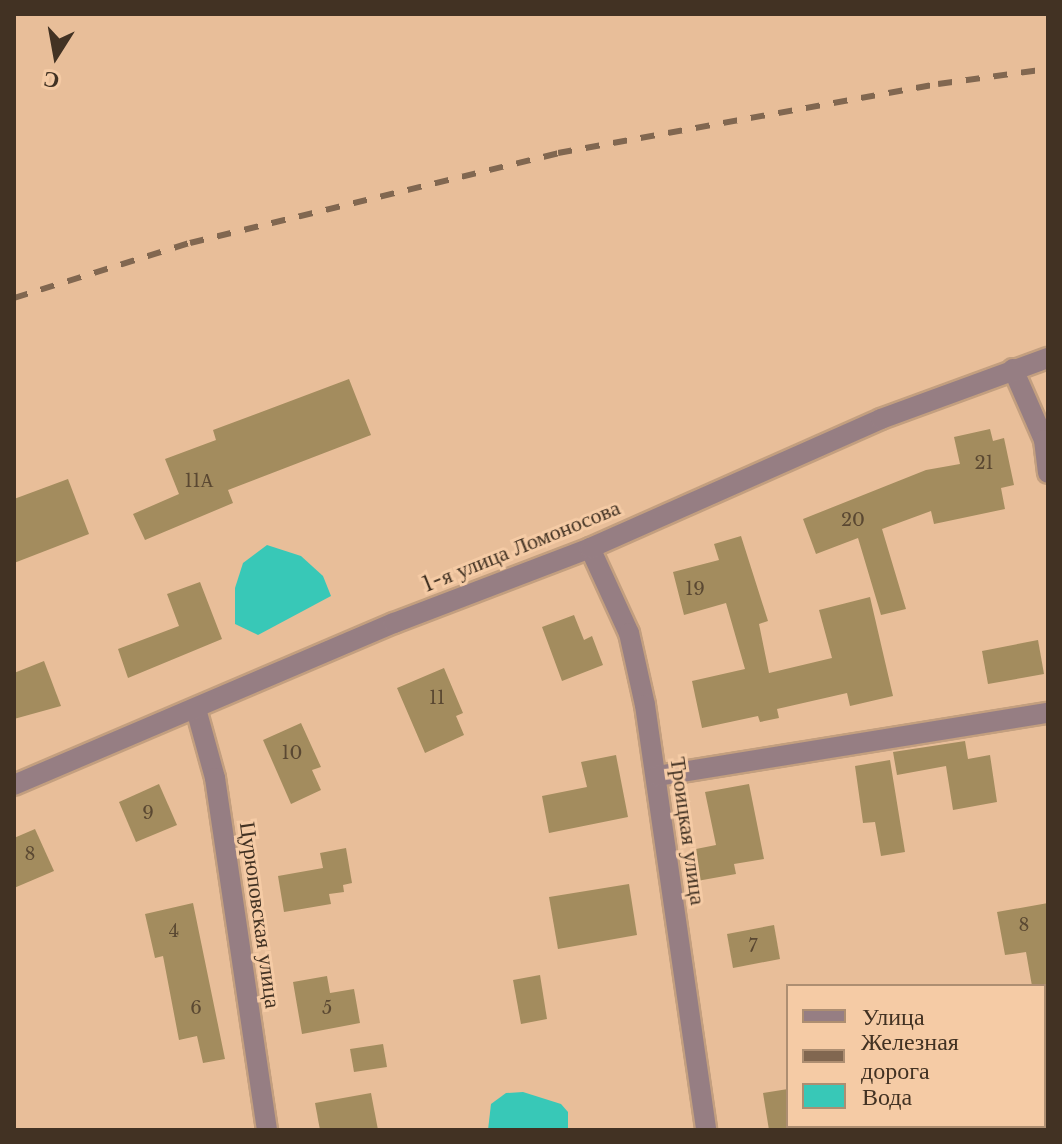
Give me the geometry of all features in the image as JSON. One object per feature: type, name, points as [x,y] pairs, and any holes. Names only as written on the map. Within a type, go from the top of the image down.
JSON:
[{"type":"street","name":"1-я улица Ломоносова","points":[[14,785],[394,623],[590,548],[881,419],[1048,358]]},
{"type":"street","points":[[1013,369],[1044,440],[1048,473]]},
{"type":"street","name":"Троицкая улица","points":[[590,548],[629,633],[657,776],[706,1130]]},
{"type":"street","name":"Цурюповская улица","points":[[196,709],[215,778],[267,1130]]},
{"type":"street","points":[[657,776],[1048,713]]},
{"type":"water","points":[[267,545],[301,556],[323,576],[331,596],[258,635],[235,624],[235,588],[243,563]]},
{"type":"water","points":[[523,1092],[561,1104],[568,1112],[568,1130],[488,1130],[491,1104],[506,1093]]},
{"type":"building","points":[[349,379],[371,435],[228,490],[233,503],[145,540],[133,514],[179,494],[165,459],[216,440],[213,430]]},
{"type":"building","points":[[990,429],[993,441],[1004,438],[1014,485],[1001,488],[1005,509],[934,524],[931,511],[882,529],[906,609],[881,615],[858,538],[816,554],[803,519],[926,470],[960,464],[954,437]]},
{"type":"building","points":[[68,479],[89,534],[14,563],[14,499]]},
{"type":"building","points":[[741,536],[768,621],[759,624],[769,673],[832,658],[819,610],[870,597],[893,696],[850,706],[847,693],[777,709],[779,718],[760,722],[758,716],[702,728],[692,681],[745,669],[726,603],[684,615],[673,572],[719,560],[714,544]]},
{"type":"building","points":[[200,582],[222,639],[128,678],[118,649],[179,626],[167,594]]},
{"type":"building","points":[[574,615],[584,640],[592,636],[603,665],[562,681],[542,627]]},
{"type":"building","points":[[1038,640],[1044,674],[988,684],[982,651]]},
{"type":"building","points":[[44,661],[61,706],[14,719],[14,673]]},
{"type":"building","points":[[444,668],[463,713],[456,716],[464,735],[425,753],[397,688]]},
{"type":"building","points":[[301,723],[321,767],[312,770],[321,790],[291,804],[263,740]]},
{"type":"building","points":[[965,741],[968,759],[990,755],[997,802],[953,810],[946,766],[897,775],[893,752]]},
{"type":"building","points":[[616,755],[628,817],[549,833],[542,796],[587,787],[581,762]]},
{"type":"building","points":[[890,760],[905,852],[881,856],[875,822],[863,823],[855,766]]},
{"type":"building","points":[[159,784],[177,825],[136,842],[119,802]]},
{"type":"building","points":[[749,784],[764,859],[734,864],[736,874],[697,881],[691,850],[716,845],[705,792]]},
{"type":"building","points":[[35,829],[54,871],[14,888],[14,838]]},
{"type":"building","points":[[346,848],[352,883],[343,885],[344,892],[329,894],[331,904],[284,912],[278,876],[323,868],[320,853]]},
{"type":"building","points":[[629,884],[637,935],[558,949],[549,897]]},
{"type":"building","points":[[193,903],[225,1059],[203,1063],[197,1036],[179,1040],[163,956],[155,958],[145,914]]},
{"type":"building","points":[[1048,903],[1048,1004],[1046,984],[1032,984],[1026,952],[1005,955],[997,912]]},
{"type":"building","points":[[774,925],[780,959],[733,968],[727,934]]},
{"type":"building","points":[[540,975],[547,1019],[521,1024],[513,980]]},
{"type":"building","points":[[327,976],[330,993],[354,989],[360,1023],[302,1034],[293,982]]},
{"type":"building","points":[[383,1044],[387,1067],[354,1072],[350,1049]]},
{"type":"building","points":[[786,1089],[788,1130],[769,1130],[763,1093]]},
{"type":"building","points":[[371,1093],[378,1130],[320,1130],[315,1103]]},
{"type":"railway","points":[[14,298],[190,243],[558,153],[938,84],[1048,69]]}]
